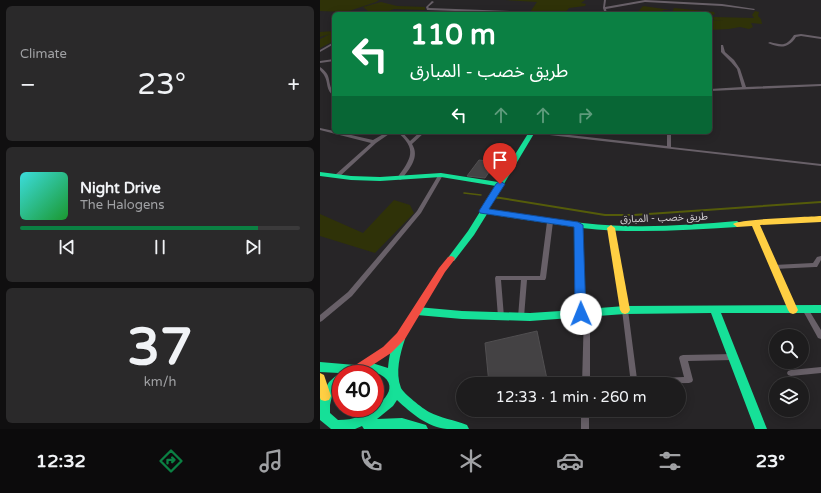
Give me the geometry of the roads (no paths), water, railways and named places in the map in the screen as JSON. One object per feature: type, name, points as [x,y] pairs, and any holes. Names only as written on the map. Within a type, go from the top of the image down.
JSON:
[{"type":"main road","points":[[463,429],[426,416],[413,408],[395,390],[392,377],[395,353],[401,336],[417,310],[442,270],[471,233],[531,134]]},
{"type":"main road","points":[[320,174],[351,178],[400,178],[441,175],[499,187]]},
{"type":"main road","name":"طريق خصب - المبارق","points":[[486,208],[550,222],[611,228],[647,229],[821,219]]},
{"type":"main road","points":[[754,222],[793,310]]},
{"type":"main road","points":[[578,225],[584,313]]},
{"type":"main road","points":[[611,228],[625,310]]},
{"type":"main road","points":[[714,309],[762,427]]},
{"type":"main road","points":[[417,310],[501,317],[521,317],[625,310],[821,309]]},
{"type":"main road","points":[[363,365],[387,350],[401,336]]},
{"type":"main road","points":[[320,367],[332,368]]},
{"type":"main road","points":[[384,371],[392,377]]},
{"type":"main road","points":[[320,378],[324,416],[328,421],[339,428],[346,429],[366,425],[401,424],[422,429]]},
{"type":"main road","points":[[322,403],[332,386]]},
{"type":"main road","points":[[366,425],[383,413],[389,406],[395,390]]},
{"type":"street","points":[[605,0],[604,8],[605,12]]},
{"type":"street","points":[[722,0],[722,5]]},
{"type":"street","points":[[604,8],[646,1],[696,2],[754,9]]},
{"type":"street","points":[[433,2],[427,7],[428,9],[500,12]]},
{"type":"street","points":[[770,43],[787,46],[791,44],[796,36],[802,35],[821,38]]},
{"type":"street","points":[[320,51],[332,44]]},
{"type":"street","points":[[722,46],[723,52],[728,56],[740,73],[744,88]]},
{"type":"street","points":[[320,62],[332,60]]},
{"type":"street","points":[[320,68],[327,76],[332,92]]},
{"type":"street","points":[[327,76],[332,77]]},
{"type":"street","points":[[712,90],[821,85]]},
{"type":"street","points":[[320,129],[332,132]]},
{"type":"street","points":[[341,134],[374,142]]},
{"type":"street","points":[[337,176],[374,142],[387,134]]},
{"type":"street","points":[[400,178],[411,163],[414,155],[410,143],[403,134]]},
{"type":"street","points":[[410,143],[421,134]]},
{"type":"street","points":[[549,134],[821,165]]},
{"type":"street","points":[[669,134],[669,148]]},
{"type":"street","points":[[320,319],[350,294],[377,262],[419,212],[441,175]]},
{"type":"street","points":[[501,317],[498,278],[543,278],[550,222]]},
{"type":"street","points":[[774,267],[815,265],[819,258],[821,258]]},
{"type":"street","points":[[521,317],[524,278]]},
{"type":"street","points":[[805,309],[821,336]]},
{"type":"street","points":[[625,310],[634,383],[689,380],[683,358],[733,357]]},
{"type":"street","points":[[584,313],[586,377]]},
{"type":"street","points":[[791,374],[821,370]]},
{"type":"street","points":[[585,417],[585,429]]},
{"type":"waterway","points":[[464,193],[481,195]]},
{"type":"waterway","points":[[498,198],[494,197],[605,215],[634,215],[821,202]]}]
